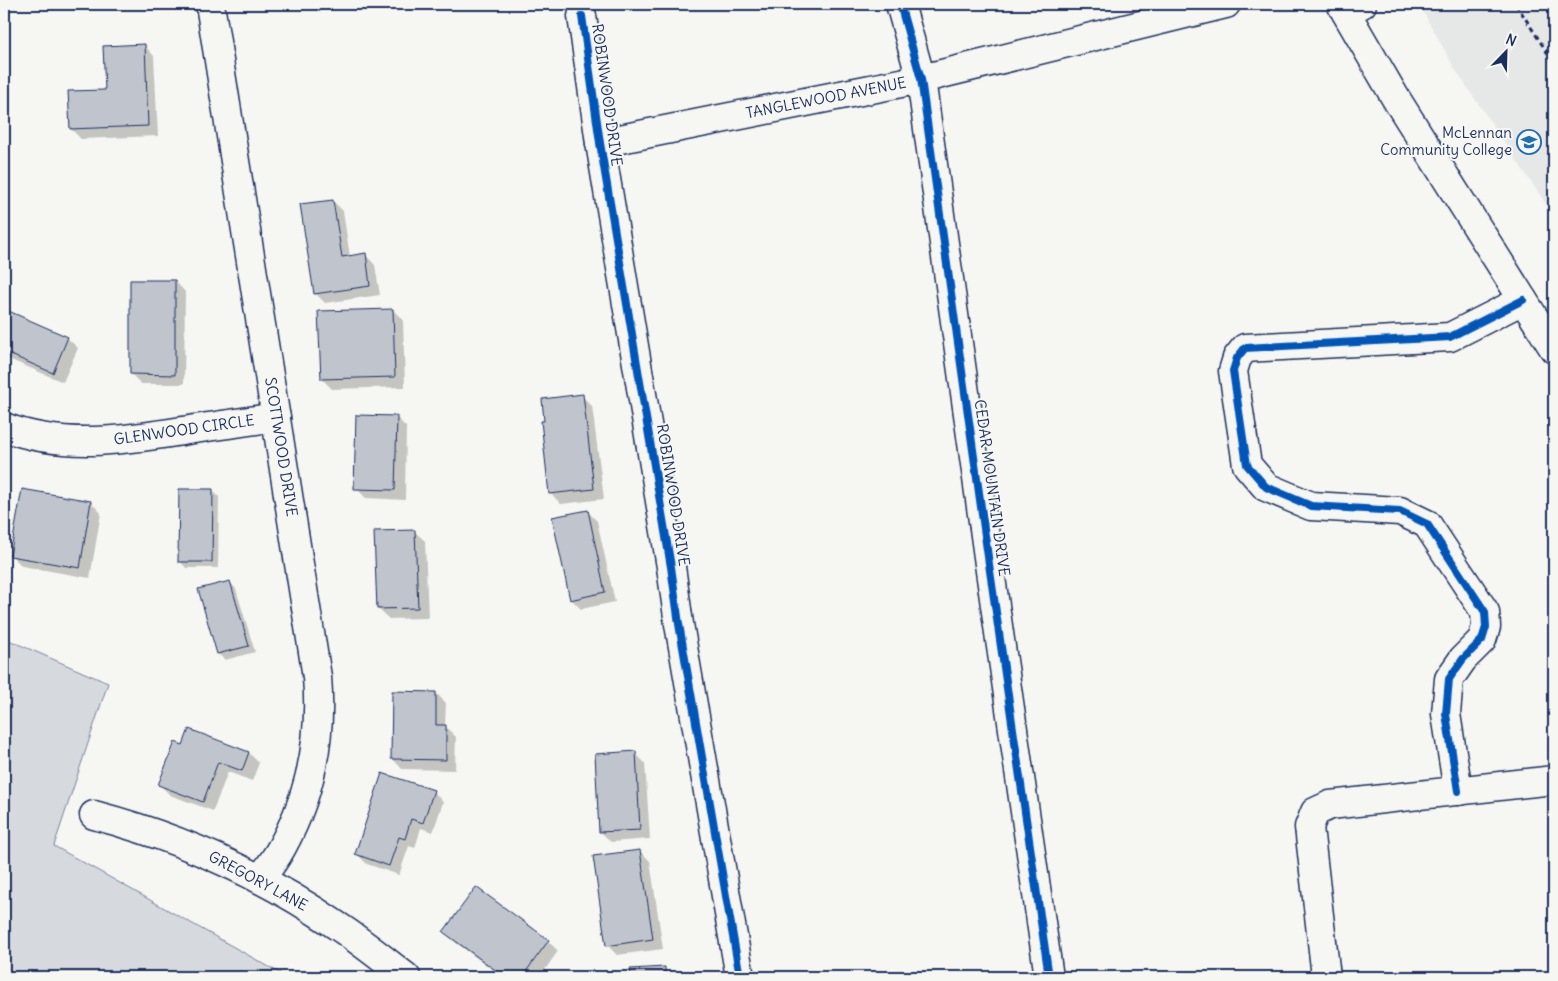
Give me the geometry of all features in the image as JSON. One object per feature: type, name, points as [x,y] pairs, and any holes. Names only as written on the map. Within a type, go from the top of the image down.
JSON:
[{"type":"street","name":"SCOTTWOOD DRIVE","points":[[210,4],[317,676],[318,730],[313,768],[300,809],[282,848],[260,879]]},
{"type":"street","name":"CEDAR MOUNTAIN DRIVE","points":[[900,4],[921,79],[1049,977]]},
{"type":"street","name":"TANGLEWOOD AVENUE","points":[[600,143],[921,79],[1226,4]]},
{"type":"street","points":[[1349,7],[1395,97],[1554,350]]},
{"type":"street","name":"ROBINWOOD DRIVE","points":[[582,16],[600,143],[740,977]]},
{"type":"street","points":[[1458,791],[1446,714],[1449,679],[1463,659],[1482,640],[1486,627],[1485,612],[1428,524],[1400,511],[1311,506],[1266,487],[1246,465],[1233,371],[1236,358],[1245,348],[1450,337],[1523,300]]},
{"type":"street","name":"GLENWOOD CIRCLE","points":[[4,427],[24,435],[42,438],[79,441],[122,441],[276,417]]},
{"type":"street","points":[[1326,977],[1309,827],[1315,812],[1330,805],[1554,780]]},
{"type":"street","name":"GREGORY LANE","points":[[94,815],[133,826],[209,854],[260,879],[339,926],[406,977]]},
{"type":"path","points":[[1516,4],[1554,63]]},
{"type":"shaded area","name":"McLennan Community College","points":[[1419,4],[1554,4],[1554,216],[1455,69]]},
{"type":"shaded area","points":[[4,638],[108,683],[54,846],[287,977],[4,977]]},
{"type":"building","points":[[145,44],[148,126],[70,129],[68,91],[105,90],[103,46]]},
{"type":"building","points":[[333,200],[342,257],[366,253],[370,286],[314,294],[300,204]]},
{"type":"building","points":[[130,280],[175,280],[175,375],[130,374]]},
{"type":"building","points":[[4,309],[68,337],[53,373],[4,352]]},
{"type":"building","points":[[393,309],[395,377],[321,379],[318,311]]},
{"type":"building","points":[[583,394],[594,489],[549,494],[541,421],[544,421],[542,399]]},
{"type":"building","points":[[356,415],[397,416],[395,490],[354,489]]},
{"type":"building","points":[[22,489],[91,501],[80,568],[10,556]]},
{"type":"building","points":[[179,489],[213,489],[212,562],[178,562]]},
{"type":"building","points":[[588,510],[605,592],[570,600],[552,517]]},
{"type":"building","points":[[415,530],[418,608],[377,609],[374,531]]},
{"type":"building","points":[[230,581],[249,646],[217,654],[198,589]]},
{"type":"building","points":[[392,691],[436,692],[436,725],[446,725],[446,760],[391,759]]},
{"type":"building","points":[[189,729],[249,752],[242,771],[218,762],[203,802],[158,785],[175,742],[183,745]]},
{"type":"building","points":[[636,751],[640,830],[599,832],[595,754]]},
{"type":"building","points":[[382,773],[434,790],[423,823],[411,819],[405,839],[399,837],[389,866],[355,854]]},
{"type":"building","points":[[640,850],[653,939],[606,946],[593,856]]},
{"type":"building","points":[[476,887],[549,940],[522,977],[505,977],[443,932]]},
{"type":"building","points":[[665,967],[665,977],[631,977],[630,969]]},
{"type":"cycle path","points":[[900,4],[921,79],[1049,977]]},
{"type":"cycle path","points":[[582,16],[600,143],[679,624],[740,977]]},
{"type":"cycle path","points":[[1458,791],[1446,714],[1449,679],[1463,659],[1482,640],[1486,627],[1485,612],[1427,524],[1400,511],[1311,506],[1266,487],[1247,465],[1233,371],[1237,358],[1245,348],[1450,337],[1523,300]]},
{"type":"place","name":"McLennan Community College","points":[[1529,142]]}]
